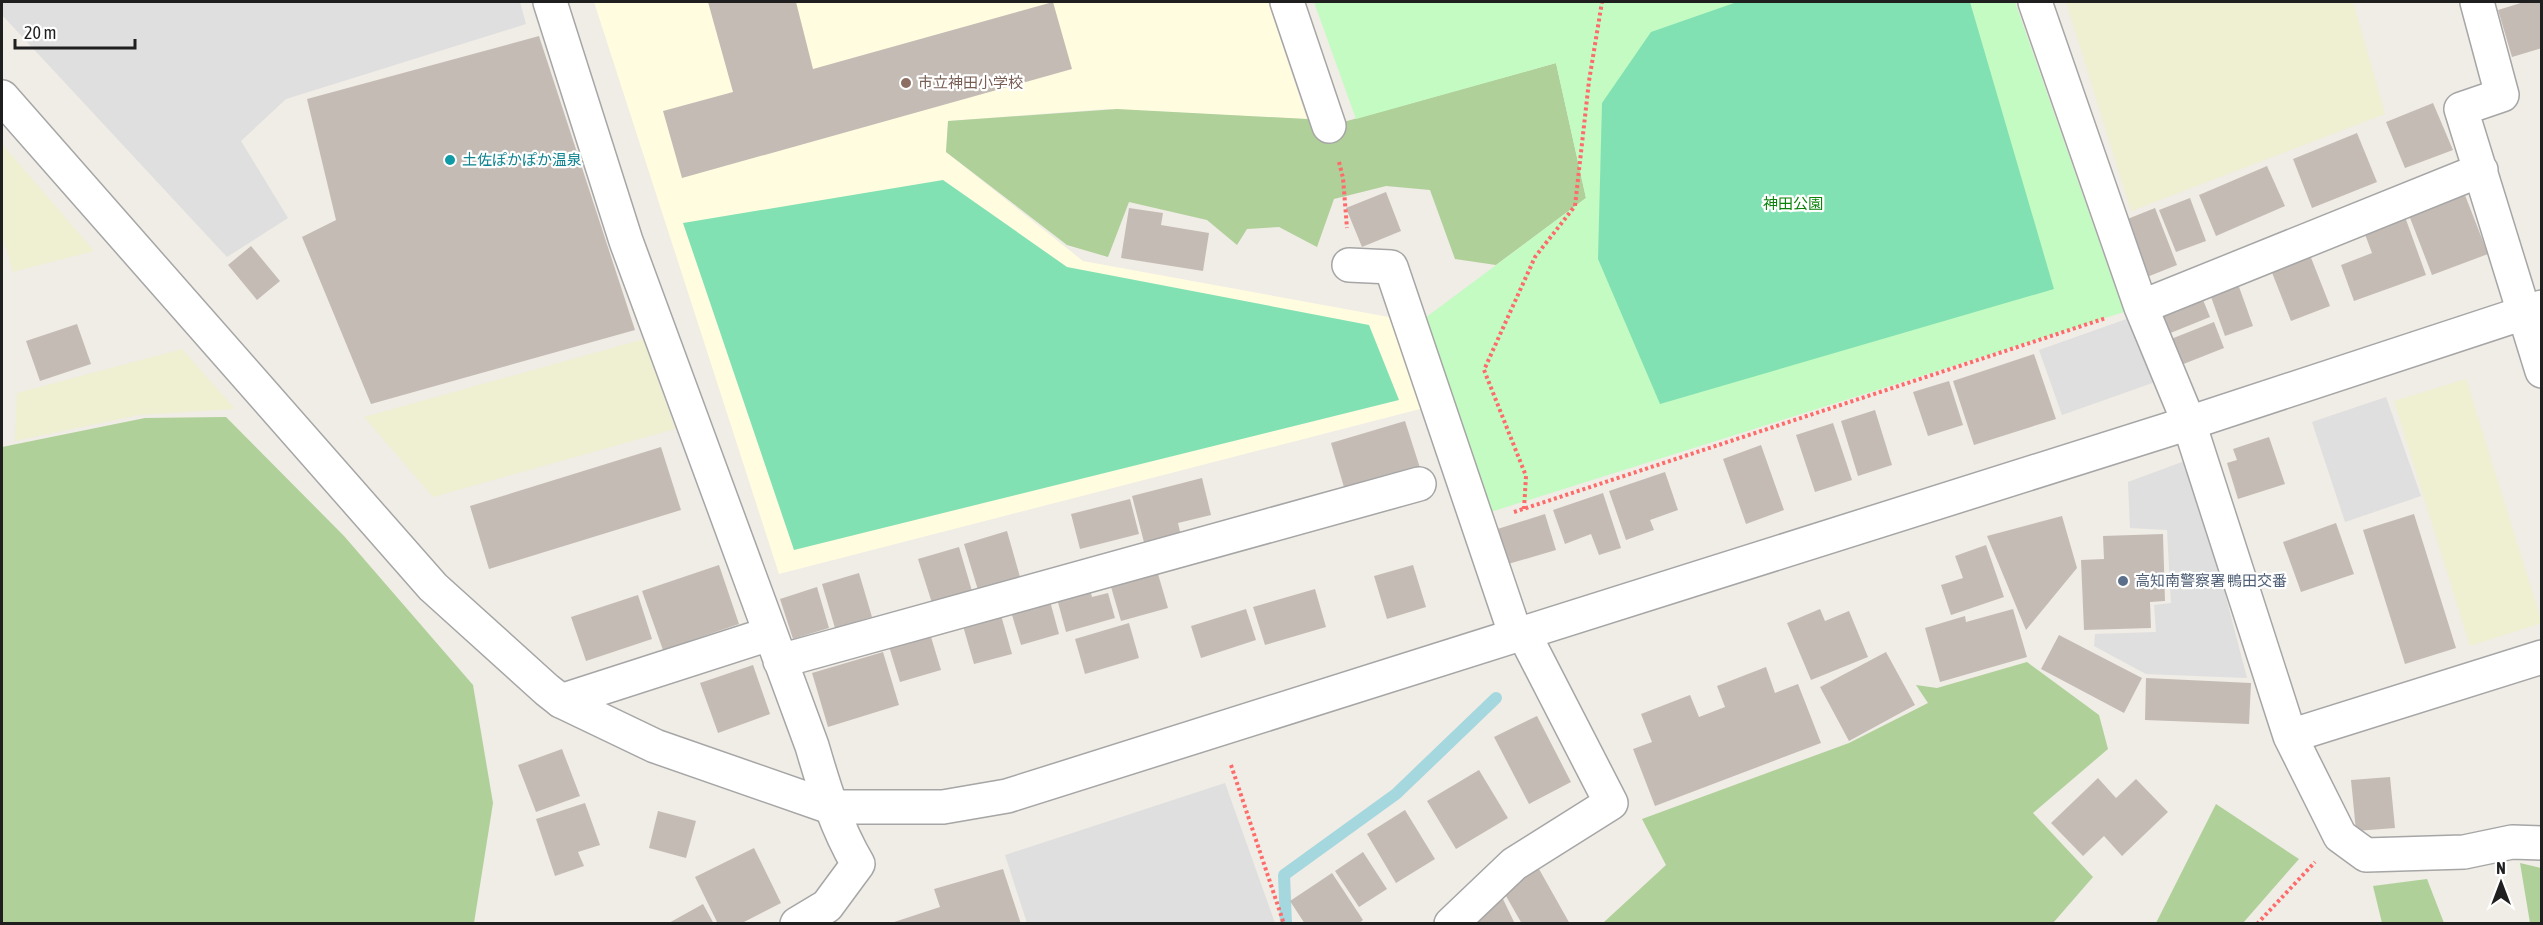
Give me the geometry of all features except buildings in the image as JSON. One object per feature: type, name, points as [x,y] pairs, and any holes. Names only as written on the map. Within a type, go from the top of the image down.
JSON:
[{"type":"street","points":[[550,2],[626,241],[812,746],[830,807],[845,843],[858,864],[827,906],[798,924]]},
{"type":"street","points":[[1287,2],[1329,126]]},
{"type":"street","points":[[2035,2],[2141,307],[2189,423],[2290,736],[2340,836],[2366,855],[2464,852],[2512,842],[2541,843]]},
{"type":"street","points":[[2477,2],[2502,95],[2461,109],[2533,310],[2541,371]]},
{"type":"street","points":[[2,97],[433,587],[561,701],[655,746],[830,807],[943,807],[1007,796],[2189,423],[2533,310]]},
{"type":"street","points":[[2141,307],[2481,170]]},
{"type":"street","points":[[1349,265],[1391,267],[1478,524],[1520,635],[1611,803],[1514,864],[1451,924]]},
{"type":"street","points":[[561,701],[1419,484]]},
{"type":"street","points":[[2290,736],[2541,657]]},
{"type":"path","points":[[1524,509],[1526,476],[1484,370],[1535,257],[1575,206],[1589,81],[1602,2]]},
{"type":"path","points":[[1329,126],[1343,178],[1349,265]]},
{"type":"path","points":[[1478,524],[2141,307]]},
{"type":"path","points":[[1230,761],[1284,924]]},
{"type":"path","points":[[2257,924],[2340,836]]},
{"type":"shaded area","points":[[2,2],[520,2],[526,24],[286,99],[241,141],[288,218],[227,257],[2,15]]},
{"type":"shaded area","points":[[594,2],[1268,2],[1307,119],[1107,109],[948,121],[946,152],[1083,261],[1389,317],[1424,408],[779,574]]},
{"type":"shaded area","points":[[2135,316],[2158,381],[2062,415],[2039,350]]},
{"type":"shaded area","points":[[2386,397],[2421,496],[2345,522],[2312,422]]},
{"type":"shaded area","points":[[2190,459],[2247,678],[2146,674],[2094,646],[2095,634],[2156,632],[2154,605],[2171,603],[2167,530],[2130,528],[2128,482]]},
{"type":"shaded area","points":[[1225,783],[1275,923],[1027,923],[1005,855]]},
{"type":"green space","name":"神田公園","points":[[1314,2],[2015,2],[2124,312],[1478,516],[1417,324],[1586,198],[1556,63],[1356,119]]},
{"type":"green space","points":[[1737,2],[1970,2],[2054,289],[1660,404],[1598,259],[1602,103],[1651,32]]},
{"type":"green space","points":[[2066,2],[2353,2],[2385,114],[2131,211]]},
{"type":"green space","points":[[1556,63],[1586,198],[1496,265],[1455,259],[1430,190],[1386,186],[1334,199],[1317,247],[1279,227],[1247,229],[1237,245],[1207,220],[1129,202],[1108,257],[1067,245],[946,152],[948,121],[1117,109],[1307,119],[1329,126]]},
{"type":"green space","points":[[2,144],[94,251],[13,272],[2,234]]},
{"type":"green space","points":[[943,180],[1067,267],[1369,325],[1399,400],[794,550],[683,223]]},
{"type":"green space","points":[[644,339],[675,429],[433,497],[364,417]]},
{"type":"green space","points":[[182,349],[235,409],[139,415],[15,441],[17,393]]},
{"type":"green space","points":[[2466,379],[2542,623],[2470,646],[2394,401]]},
{"type":"green space","points":[[226,417],[344,536],[473,685],[493,803],[474,923],[2,923],[2,447],[145,418]]},
{"type":"green space","points":[[2027,662],[2099,715],[2108,749],[2033,813],[2093,877],[2053,923],[1603,923],[1666,865],[1642,819],[1849,743],[1928,703],[1916,685],[1937,688]]},
{"type":"green space","points":[[2216,804],[2299,859],[2243,923],[2156,923]]},
{"type":"green space","points":[[2520,863],[2541,868],[2541,923],[2530,923]]},
{"type":"green space","points":[[2427,879],[2444,923],[2382,923],[2373,886]]},
{"type":"waterway","points":[[1286,924],[1284,875],[1396,794],[1496,698]]},
{"type":"place","name":"市立神田小学校","points":[[906,83]]},
{"type":"place","name":"土佐ぽかぽか温泉","points":[[450,160]]},
{"type":"place","name":"高知南警察署 鴨田交番","points":[[2123,581]]}]
